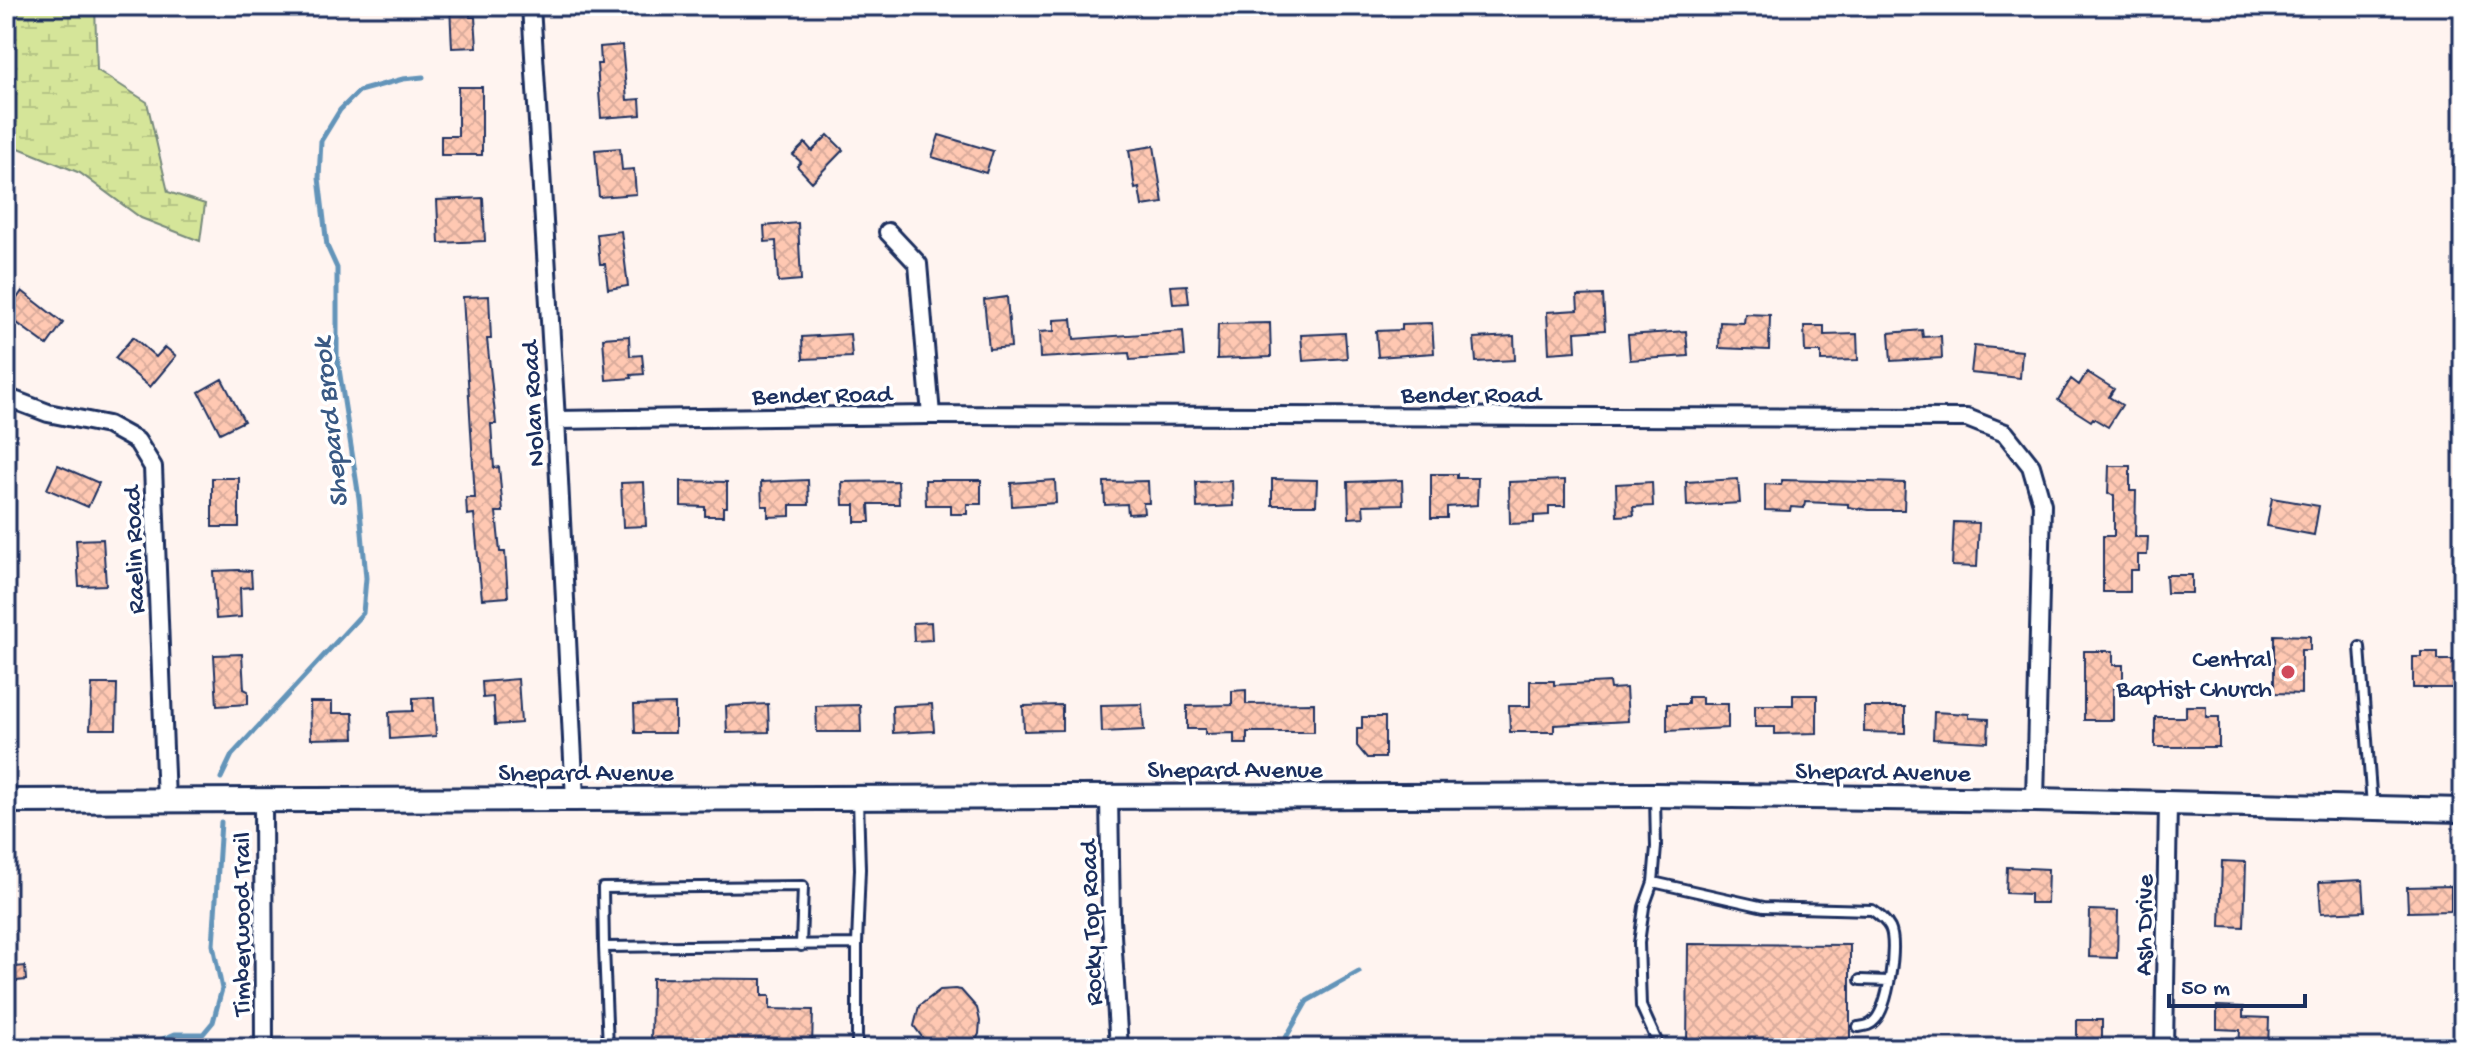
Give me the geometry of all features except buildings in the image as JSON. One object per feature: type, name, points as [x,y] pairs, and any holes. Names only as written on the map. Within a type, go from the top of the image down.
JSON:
[{"type":"main road","name":"Shepard Avenue","points":[[6,801],[1655,795],[2463,810]]},
{"type":"street","name":"Nolan Road","points":[[531,6],[575,799]]},
{"type":"street","points":[[888,232],[918,264],[931,415]]},
{"type":"street","name":"Raelin Road","points":[[6,397],[48,413],[108,425],[137,441],[153,467],[166,800]]},
{"type":"street","name":"Bender Road","points":[[556,420],[931,415],[1967,418],[2005,433],[2031,466],[2042,504],[2035,800]]},
{"type":"street","name":"Rocky Top Road","points":[[1109,797],[1111,919],[1119,1048]]},
{"type":"street","name":"Timberwood Trail","points":[[263,800],[264,1048]]},
{"type":"street","name":"Ash Drive","points":[[2164,1048],[2168,803]]},
{"type":"lane","points":[[2360,647],[2372,808]]},
{"type":"lane","points":[[1655,795],[1653,882],[1644,907],[1639,943],[1641,1006],[1660,1048]]},
{"type":"lane","points":[[857,1048],[858,798]]},
{"type":"lane","points":[[1653,882],[1764,907],[1872,910],[1891,929],[1894,944],[1883,1009],[1869,1026],[1858,1027]]},
{"type":"lane","points":[[608,1048],[603,888],[803,886],[801,946]]},
{"type":"lane","points":[[604,947],[857,943]]},
{"type":"lane","points":[[1860,980],[1889,981]]},
{"type":"green space","points":[[6,6],[95,6],[97,70],[147,102],[168,192],[205,204],[200,241],[141,218],[80,173],[19,148],[6,146]]},
{"type":"waterway","name":"Shepard Brook","points":[[221,778],[232,755],[363,613],[366,578],[359,498],[337,356],[337,268],[327,246],[319,178],[321,141],[340,110],[359,91],[423,77]]},
{"type":"waterway","name":"Shepard Brook","points":[[150,1048],[151,1044],[175,1034],[203,1034],[213,1022],[222,989],[213,945],[221,822]]},
{"type":"waterway","points":[[1280,1048],[1307,1001],[1359,972]]},
{"type":"place","name":"Central Baptist Church","points":[[2288,672]]}]
